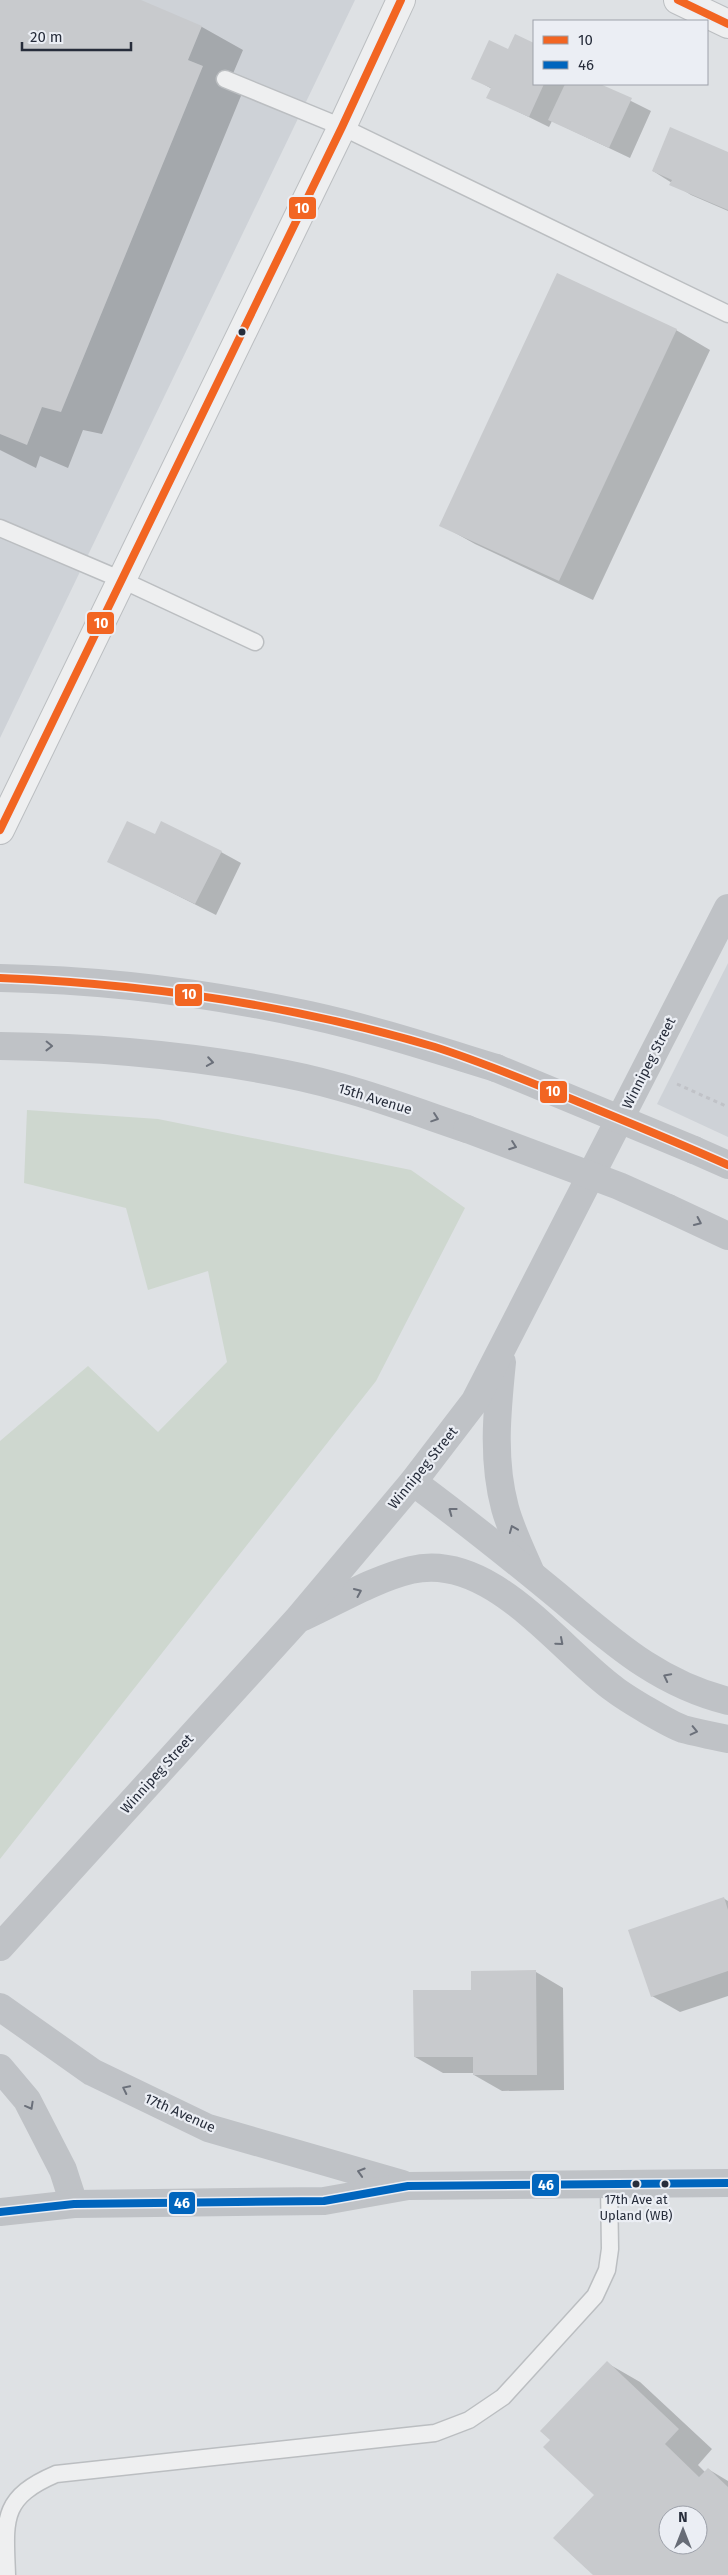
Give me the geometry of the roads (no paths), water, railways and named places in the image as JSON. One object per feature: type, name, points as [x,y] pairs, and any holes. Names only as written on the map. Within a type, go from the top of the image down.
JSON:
[{"type":"main road","name":"Winnipeg Street","points":[[0,1947],[297,1620],[413,1482],[475,1401],[728,908]]},
{"type":"main road","points":[[0,978],[87,983],[187,994],[300,1013],[390,1036],[496,1068],[728,1165]]},
{"type":"main road","name":"15th Avenue","points":[[0,1046],[61,1046],[173,1057],[286,1074],[369,1095],[467,1129],[619,1186],[728,1236]]},
{"type":"main road","points":[[502,1350],[496,1428],[499,1480],[505,1510],[531,1574]]},
{"type":"main road","points":[[413,1482],[531,1574],[640,1663],[698,1693],[728,1701]]},
{"type":"main road","points":[[297,1620],[388,1578],[413,1570],[441,1569],[467,1575],[485,1581],[523,1610],[614,1690],[682,1728],[728,1739]]},
{"type":"main road","name":"17th Avenue","points":[[0,2007],[92,2072],[208,2128],[408,2186]]},
{"type":"main road","points":[[0,2068],[27,2100],[63,2170],[74,2204]]},
{"type":"main road","name":"17th Avenue","points":[[0,2212],[74,2204],[324,2201],[408,2186],[728,2183]]},
{"type":"street","points":[[0,830],[342,127],[401,0]]},
{"type":"street","points":[[678,0],[728,24]]},
{"type":"lane","points":[[226,79],[342,127],[728,314]]},
{"type":"lane","points":[[0,528],[122,580],[255,642]]},
{"type":"lane","points":[[6,2575],[5,2534],[10,2506],[32,2485],[56,2474],[435,2433],[470,2420],[503,2397],[595,2296],[607,2270],[609,2256],[610,2184]]},
{"type":"place","name":"17th Ave at Upland (WB)","points":[[636,2184]]}]
